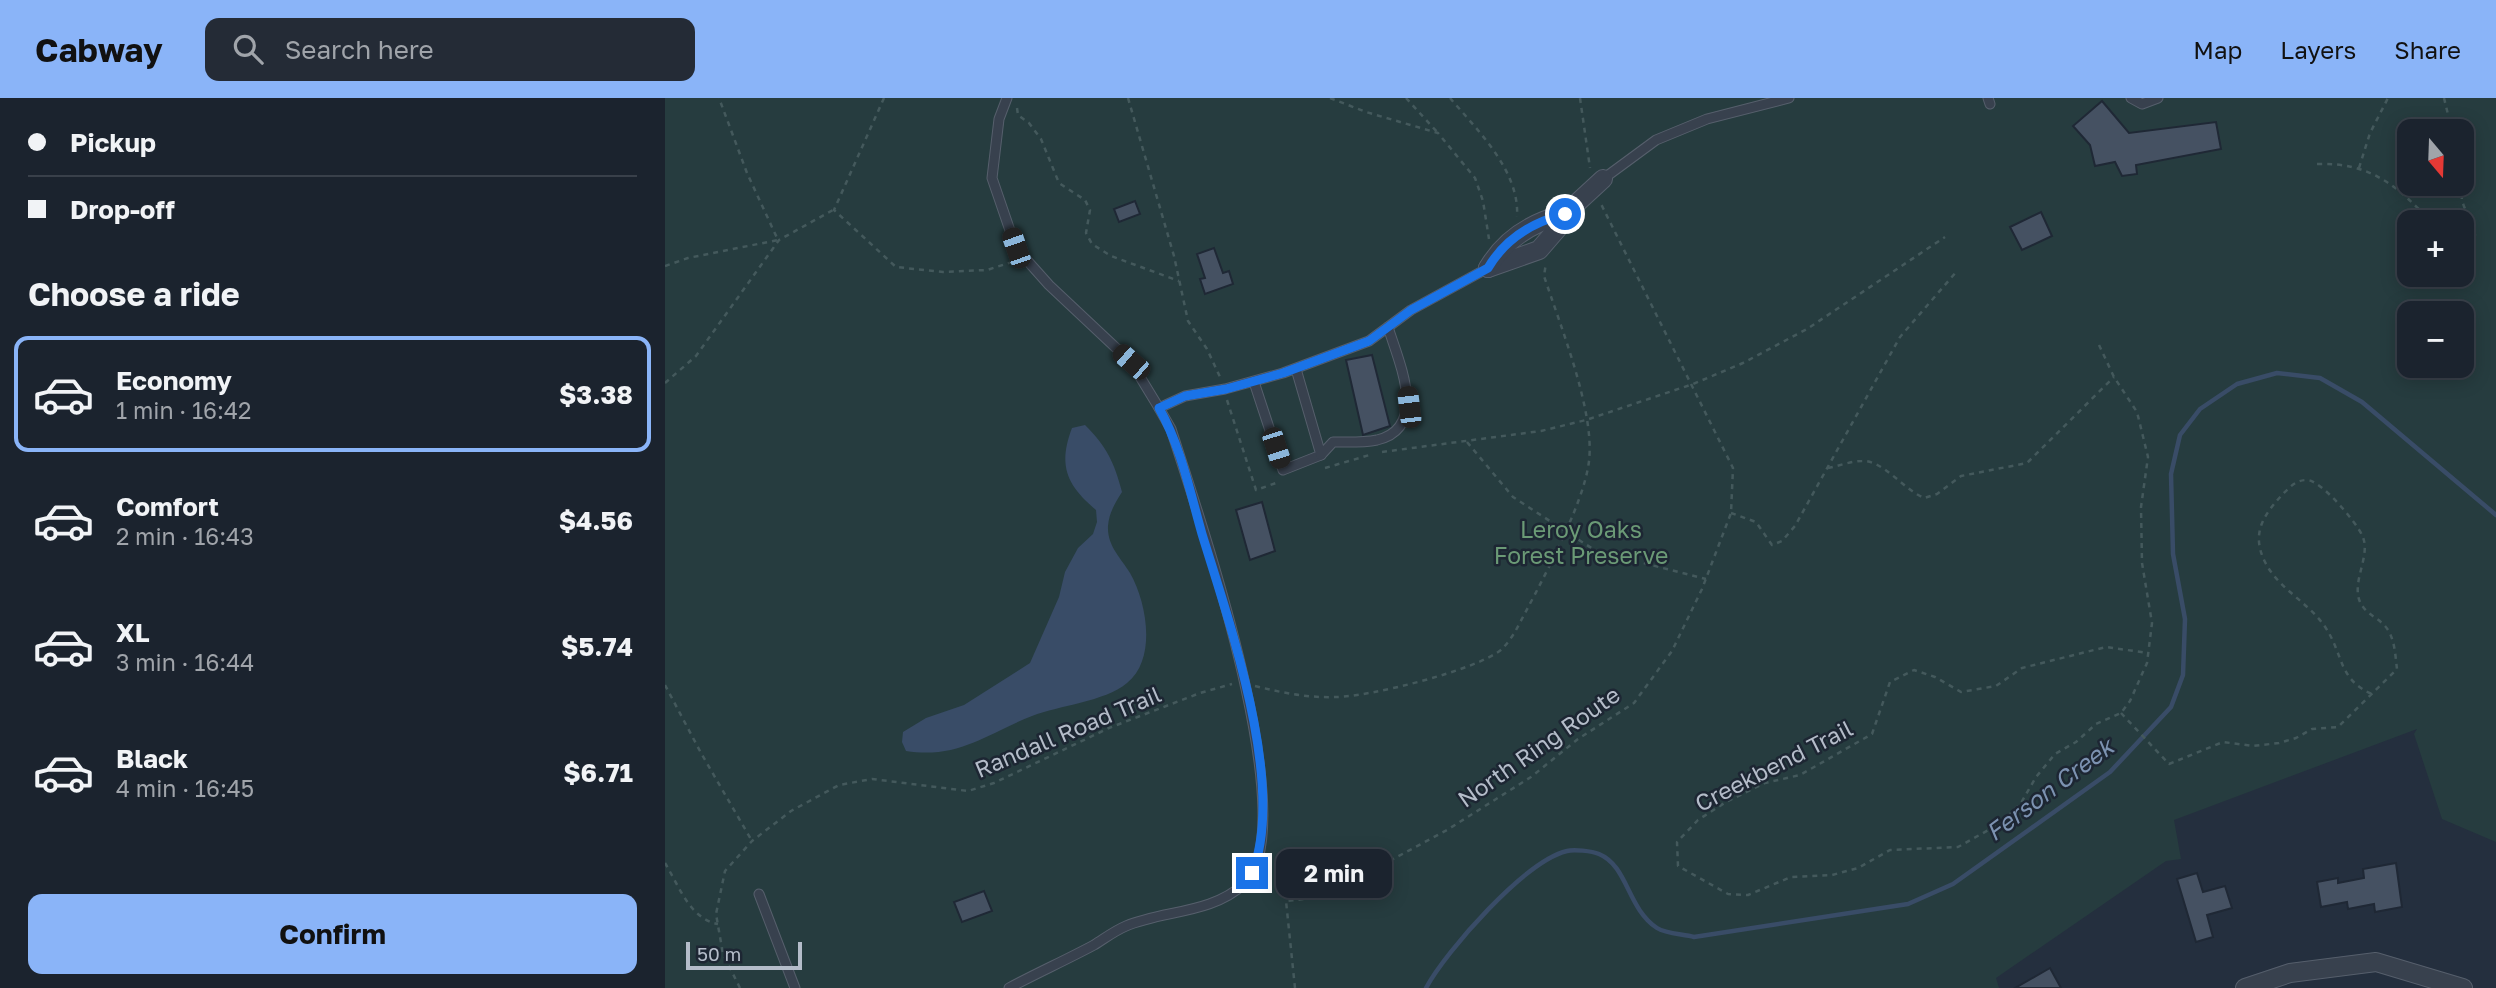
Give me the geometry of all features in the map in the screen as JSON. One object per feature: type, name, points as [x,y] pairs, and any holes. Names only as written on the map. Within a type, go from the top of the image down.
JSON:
[{"type":"street","points":[[1491,263],[1539,250],[1558,228],[1565,214],[1598,184]]},
{"type":"street","points":[[2245,988],[2290,973],[2376,962],[2463,988]]},
{"type":"lane","points":[[1598,184],[1657,140],[1707,119],[1789,98]]},
{"type":"lane","points":[[2131,98],[2142,104],[2158,98]]},
{"type":"lane","points":[[1009,988],[1126,926],[1184,913],[1227,895],[1244,884],[1252,873],[1261,845],[1261,778],[1237,647],[1171,429],[1131,362],[1098,333],[1016,248],[992,178],[999,119],[1012,99]]},
{"type":"lane","points":[[1159,408],[1185,396],[1226,389],[1296,369],[1369,341],[1411,310],[1491,263]]},
{"type":"lane","points":[[1254,382],[1283,470],[1321,455],[1333,442],[1379,439],[1395,432],[1409,407],[1405,380],[1388,327]]},
{"type":"lane","points":[[1296,369],[1321,455]]},
{"type":"lane","points":[[759,894],[795,988]]},
{"type":"path","points":[[665,267],[688,258],[778,240],[751,183],[719,98]]},
{"type":"path","points":[[665,383],[696,356],[779,240],[834,210],[884,98]]},
{"type":"path","points":[[1128,98],[1188,321],[1207,349],[1226,389],[1227,403],[1255,490],[1287,479]]},
{"type":"path","points":[[1330,98],[1366,112],[1438,133]]},
{"type":"path","points":[[1406,98],[1475,178],[1483,201],[1491,263]]},
{"type":"path","points":[[1450,98],[1495,153],[1517,195],[1517,219]]},
{"type":"path","name":"North Ring Route","points":[[1295,988],[1286,901],[1314,898],[1343,886],[1447,830],[1531,777],[1578,739],[1634,703],[1672,651],[1706,579],[1731,513],[1733,468],[1598,184],[1580,98]]},
{"type":"path","points":[[2359,168],[2370,133],[2388,98]]},
{"type":"path","points":[[2444,98],[2449,119]]},
{"type":"path","points":[[1012,99],[1018,115],[1030,123],[1041,139],[1059,183],[1085,200],[1090,210],[1086,233],[1092,244],[1111,256],[1179,281]]},
{"type":"path","points":[[2317,164],[2343,163],[2385,179],[2418,210]]},
{"type":"path","points":[[834,210],[896,267],[943,272],[987,270],[1025,258]]},
{"type":"path","points":[[1318,470],[1404,448],[1541,431],[1586,420],[1693,384],[1743,363],[1797,335],[1945,237]]},
{"type":"path","points":[[1254,686],[1296,696],[1339,698],[1442,676],[1479,662],[1501,650],[1515,632],[1564,532],[1583,487],[1589,461],[1586,420],[1573,364],[1544,276],[1547,265],[1545,260]]},
{"type":"path","points":[[1731,513],[1756,522],[1772,545],[1782,541],[1795,526],[1900,337],[1957,271]]},
{"type":"path","points":[[2099,345],[2114,377],[2137,412],[2148,457],[2141,506],[2142,563],[2152,623],[2147,663],[2130,701],[2121,712],[2169,764],[2224,742],[2253,746],[2279,743],[2312,729],[2338,727],[2374,695],[2397,669],[2392,636],[2383,624],[2366,613],[2359,600],[2358,582],[2365,545],[2362,534],[2328,491],[2318,482],[2308,480],[2294,482],[2265,513],[2258,541],[2264,561],[2272,573],[2331,634],[2347,678],[2374,695]]},
{"type":"path","points":[[1827,468],[1860,460],[1874,462],[1910,492],[1924,498],[1937,494],[1961,476],[2027,463],[2114,377]]},
{"type":"path","points":[[1467,442],[1513,498],[1597,551],[1706,579]]},
{"type":"path","name":"Creekbend Trail","points":[[2121,712],[2096,723],[2076,742],[2055,754],[2036,777],[2021,803],[2001,823],[1958,847],[1890,849],[1858,868],[1832,875],[1791,877],[1748,895],[1728,894],[1678,866],[1677,842],[1698,820],[1726,802],[1765,783],[1800,775],[1827,762],[1872,734],[1890,682],[1913,670],[1935,677],[1961,692],[1996,686],[2022,668],[2106,647],[2148,653]]},
{"type":"path","name":"Randall Road Trail","points":[[740,988],[723,954],[716,914],[725,871],[752,841],[791,811],[839,785],[872,779],[968,791],[994,783],[1109,728],[1200,693],[1231,684],[1239,685]]},
{"type":"path","points":[[665,685],[752,841]]},
{"type":"path","points":[[665,863],[691,907],[704,921],[718,924]]},
{"type":"green space","name":"Leroy Oaks Forest Preserve","points":[[665,98],[2496,98],[2496,842],[2442,819],[2414,734],[2417,729],[2174,820],[2181,859],[2166,861],[1996,978],[1999,988],[665,988]]},
{"type":"water","points":[[1085,425],[1109,456],[1122,492],[1111,512],[1108,533],[1112,546],[1130,573],[1141,599],[1146,646],[1136,673],[1127,683],[1106,695],[1043,712],[972,743],[942,751],[906,751],[902,742],[903,732],[926,718],[964,705],[1030,663],[1059,597],[1065,572],[1078,548],[1093,534],[1097,522],[1096,510],[1072,483],[1066,464],[1072,428]]},
{"type":"building","points":[[2102,101],[2129,133],[2216,122],[2221,149],[2136,165],[2137,174],[2122,176],[2115,162],[2095,166],[2090,145],[2073,126]]},
{"type":"building","points":[[1135,201],[1140,214],[1119,222],[1114,209]]},
{"type":"building","points":[[2041,212],[2052,236],[2022,250],[2010,227]]},
{"type":"building","points":[[1214,248],[1223,273],[1229,271],[1233,284],[1205,294],[1200,279],[1205,278],[1197,254]]},
{"type":"building","points":[[1372,355],[1390,426],[1363,435],[1346,360]]},
{"type":"building","points":[[1262,502],[1275,551],[1250,560],[1236,510]]},
{"type":"building","points":[[2396,863],[2402,907],[2375,912],[2374,904],[2348,909],[2347,902],[2321,907],[2317,882],[2338,878],[2338,883],[2364,878],[2363,869]]},
{"type":"building","points":[[2197,873],[2203,892],[2225,886],[2232,908],[2207,915],[2213,937],[2196,942],[2177,879]]},
{"type":"building","points":[[984,891],[992,911],[962,922],[954,902]]},
{"type":"building","points":[[2050,968],[2061,988],[2015,988]]},
{"type":"waterway","name":"Ferson Creek","points":[[1426,988],[1451,952],[1488,909],[1530,871],[1567,851],[1592,852],[1609,860],[1647,920],[1661,930],[1694,937],[1908,904],[1953,884],[2110,772],[2171,707],[2183,675],[2185,619],[2173,554],[2171,474],[2180,435],[2200,409],[2237,384],[2277,373],[2320,378],[2362,402],[2496,515]]},
{"type":"route","points":[[1252,873],[1261,845],[1262,790],[1248,697],[1234,635],[1185,474],[1171,429],[1159,408],[1185,396],[1226,389],[1283,373],[1369,341],[1411,310],[1488,268],[1505,246],[1524,230],[1545,219],[1565,214]]}]
